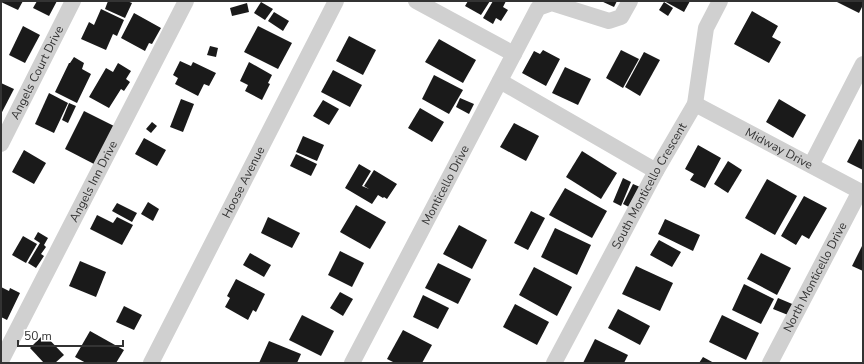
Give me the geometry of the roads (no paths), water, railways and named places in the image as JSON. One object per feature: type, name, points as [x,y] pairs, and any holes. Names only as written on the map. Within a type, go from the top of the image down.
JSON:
[{"type":"street","name":"Angels Court Drive","points":[[1,144],[73,1]]},
{"type":"street","name":"Angels Inn Drive","points":[[1,361],[186,1]]},
{"type":"street","name":"Hoose Avenue","points":[[151,363],[336,1]]},
{"type":"street","points":[[416,1],[514,54]]},
{"type":"street","name":"Monticello Drive","points":[[352,363],[538,8],[552,3],[609,21],[620,17],[630,1]]},
{"type":"street","name":"South Monticello Crescent","points":[[554,363],[656,172],[695,104],[706,28],[720,1]]},
{"type":"street","points":[[811,165],[863,64]]},
{"type":"street","points":[[500,80],[656,172]]},
{"type":"street","name":"Midway Drive","points":[[695,104],[862,192]]},
{"type":"street","name":"North Monticello Drive","points":[[770,363],[862,192]]}]
